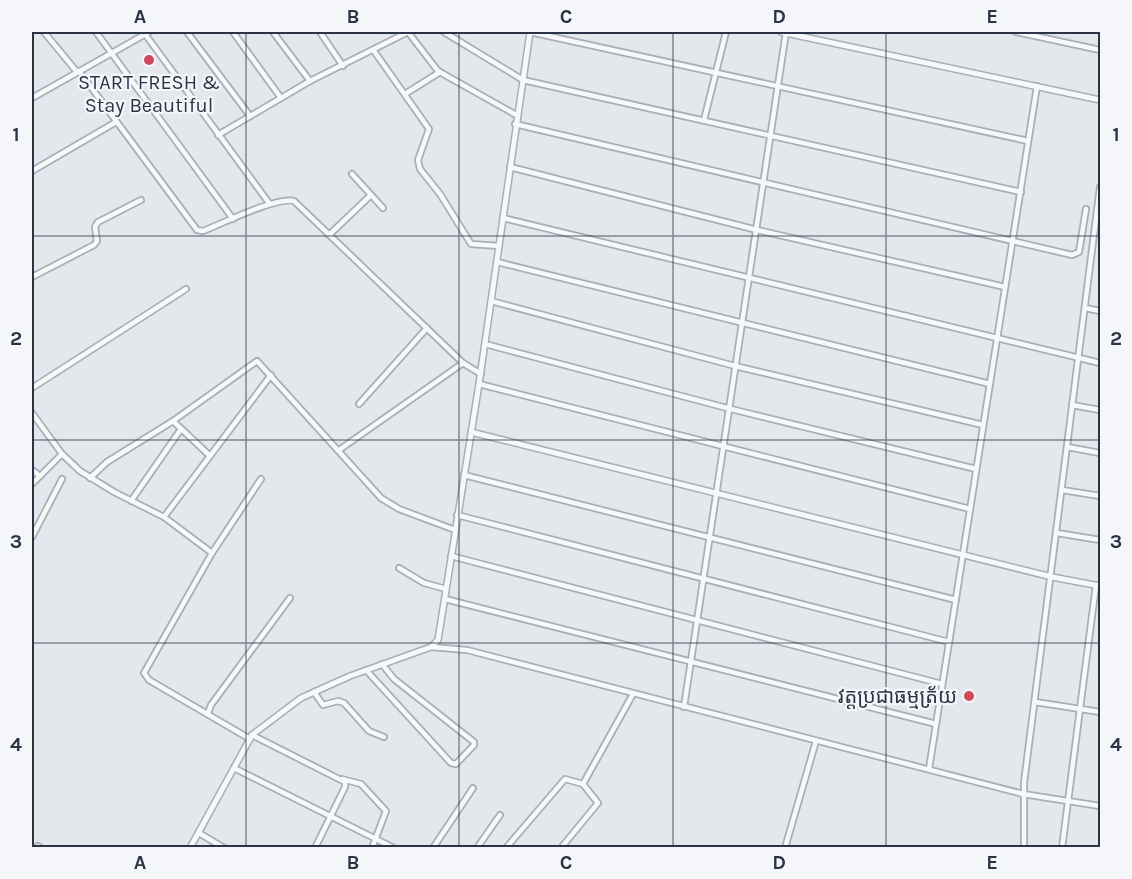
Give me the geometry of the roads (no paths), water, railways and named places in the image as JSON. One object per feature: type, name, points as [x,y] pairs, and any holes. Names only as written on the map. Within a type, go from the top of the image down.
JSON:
[{"type":"street","points":[[44,32],[78,71],[193,227],[203,231],[269,203],[294,201],[463,363],[481,374]]},
{"type":"street","points":[[96,32],[233,219]]},
{"type":"street","points":[[187,32],[250,116]]},
{"type":"street","points":[[233,32],[281,98]]},
{"type":"street","points":[[273,32],[310,81]]},
{"type":"street","points":[[320,32],[343,66]]},
{"type":"street","points":[[218,135],[310,81],[408,32],[440,72],[518,116]]},
{"type":"street","points":[[444,32],[523,80],[1021,192]]},
{"type":"street","points":[[431,647],[440,635],[457,515],[481,374],[515,124],[530,32],[1028,141]]},
{"type":"street","points":[[704,120],[726,32]]},
{"type":"street","points":[[684,707],[724,448],[727,408],[750,280],[772,135],[784,32],[1101,100]]},
{"type":"street","points":[[1016,32],[1101,50]]},
{"type":"street","points":[[32,98],[147,33],[269,203]]},
{"type":"street","points":[[374,51],[429,129],[418,159],[420,169],[440,194],[471,244],[499,246]]},
{"type":"street","points":[[405,94],[440,72]]},
{"type":"street","points":[[929,769],[1037,86]]},
{"type":"street","points":[[32,171],[116,122]]},
{"type":"street","points":[[515,124],[1075,255],[1079,252],[1086,209]]},
{"type":"street","points":[[510,167],[757,230],[1005,286]]},
{"type":"street","points":[[352,174],[383,208]]},
{"type":"street","points":[[1024,848],[1023,794],[1101,187]]},
{"type":"street","points":[[329,235],[372,195]]},
{"type":"street","points":[[32,277],[94,245],[97,241],[95,227],[98,222],[141,200]]},
{"type":"street","points":[[503,218],[750,280],[1101,363]]},
{"type":"street","points":[[1093,258],[1101,260]]},
{"type":"street","points":[[497,262],[990,384]]},
{"type":"street","points":[[32,388],[186,289]]},
{"type":"street","points":[[491,301],[735,366],[983,425]]},
{"type":"street","points":[[1085,308],[1101,312]]},
{"type":"street","points":[[359,404],[427,328]]},
{"type":"street","points":[[485,344],[727,408],[976,469]]},
{"type":"street","points":[[90,478],[107,462],[173,421],[257,361],[384,501],[455,530]]},
{"type":"street","points":[[339,450],[463,363]]},
{"type":"street","points":[[164,517],[271,375]]},
{"type":"street","points":[[479,384],[970,509]]},
{"type":"street","points":[[1072,405],[1101,410]]},
{"type":"street","points":[[32,413],[62,454],[90,478],[164,517],[212,553]]},
{"type":"street","points":[[173,421],[209,455]]},
{"type":"street","points":[[131,501],[181,429]]},
{"type":"street","points":[[471,432],[1052,577],[1099,585],[1062,848]]},
{"type":"street","points":[[1067,447],[1101,453]]},
{"type":"street","points":[[32,484],[62,454]]},
{"type":"street","points":[[32,470],[40,476]]},
{"type":"street","points":[[464,475],[956,600]]},
{"type":"street","points":[[261,478],[212,553],[144,673],[149,680],[251,737],[342,779],[361,784],[386,811],[372,848]]},
{"type":"street","points":[[32,537],[62,479]]},
{"type":"street","points":[[1062,490],[1101,496]]},
{"type":"street","points":[[457,515],[949,642]]},
{"type":"street","points":[[1057,533],[1101,540]]},
{"type":"street","points":[[451,556],[942,684]]},
{"type":"street","points":[[399,567],[424,583],[446,589]]},
{"type":"street","points":[[208,713],[211,705],[290,598]]},
{"type":"street","points":[[445,599],[936,724]]},
{"type":"street","points":[[190,848],[251,737],[301,698],[366,670],[431,647],[467,650],[1023,794],[1101,806]]},
{"type":"street","points":[[366,670],[451,763],[456,764],[474,745],[473,741],[394,679],[382,664]]},
{"type":"street","points":[[314,692],[323,705],[338,701],[344,703],[369,731],[384,737]]},
{"type":"street","points":[[583,784],[633,694]]},
{"type":"street","points":[[1035,702],[1101,712]]},
{"type":"street","points":[[785,848],[816,741]]},
{"type":"street","points":[[234,768],[394,848]]},
{"type":"street","points":[[315,848],[345,787],[342,779]]},
{"type":"street","points":[[506,848],[565,779],[583,784],[598,803],[561,848]]},
{"type":"street","points":[[433,848],[473,788]]},
{"type":"street","points":[[477,848],[500,815]]},
{"type":"street","points":[[199,833],[224,848]]},
{"type":"place","name":"START FRESH & Stay Beautiful","points":[[149,60]]},
{"type":"place","name":"វត្តប្រជាធម្មត្រ័យ","points":[[969,696]]}]
